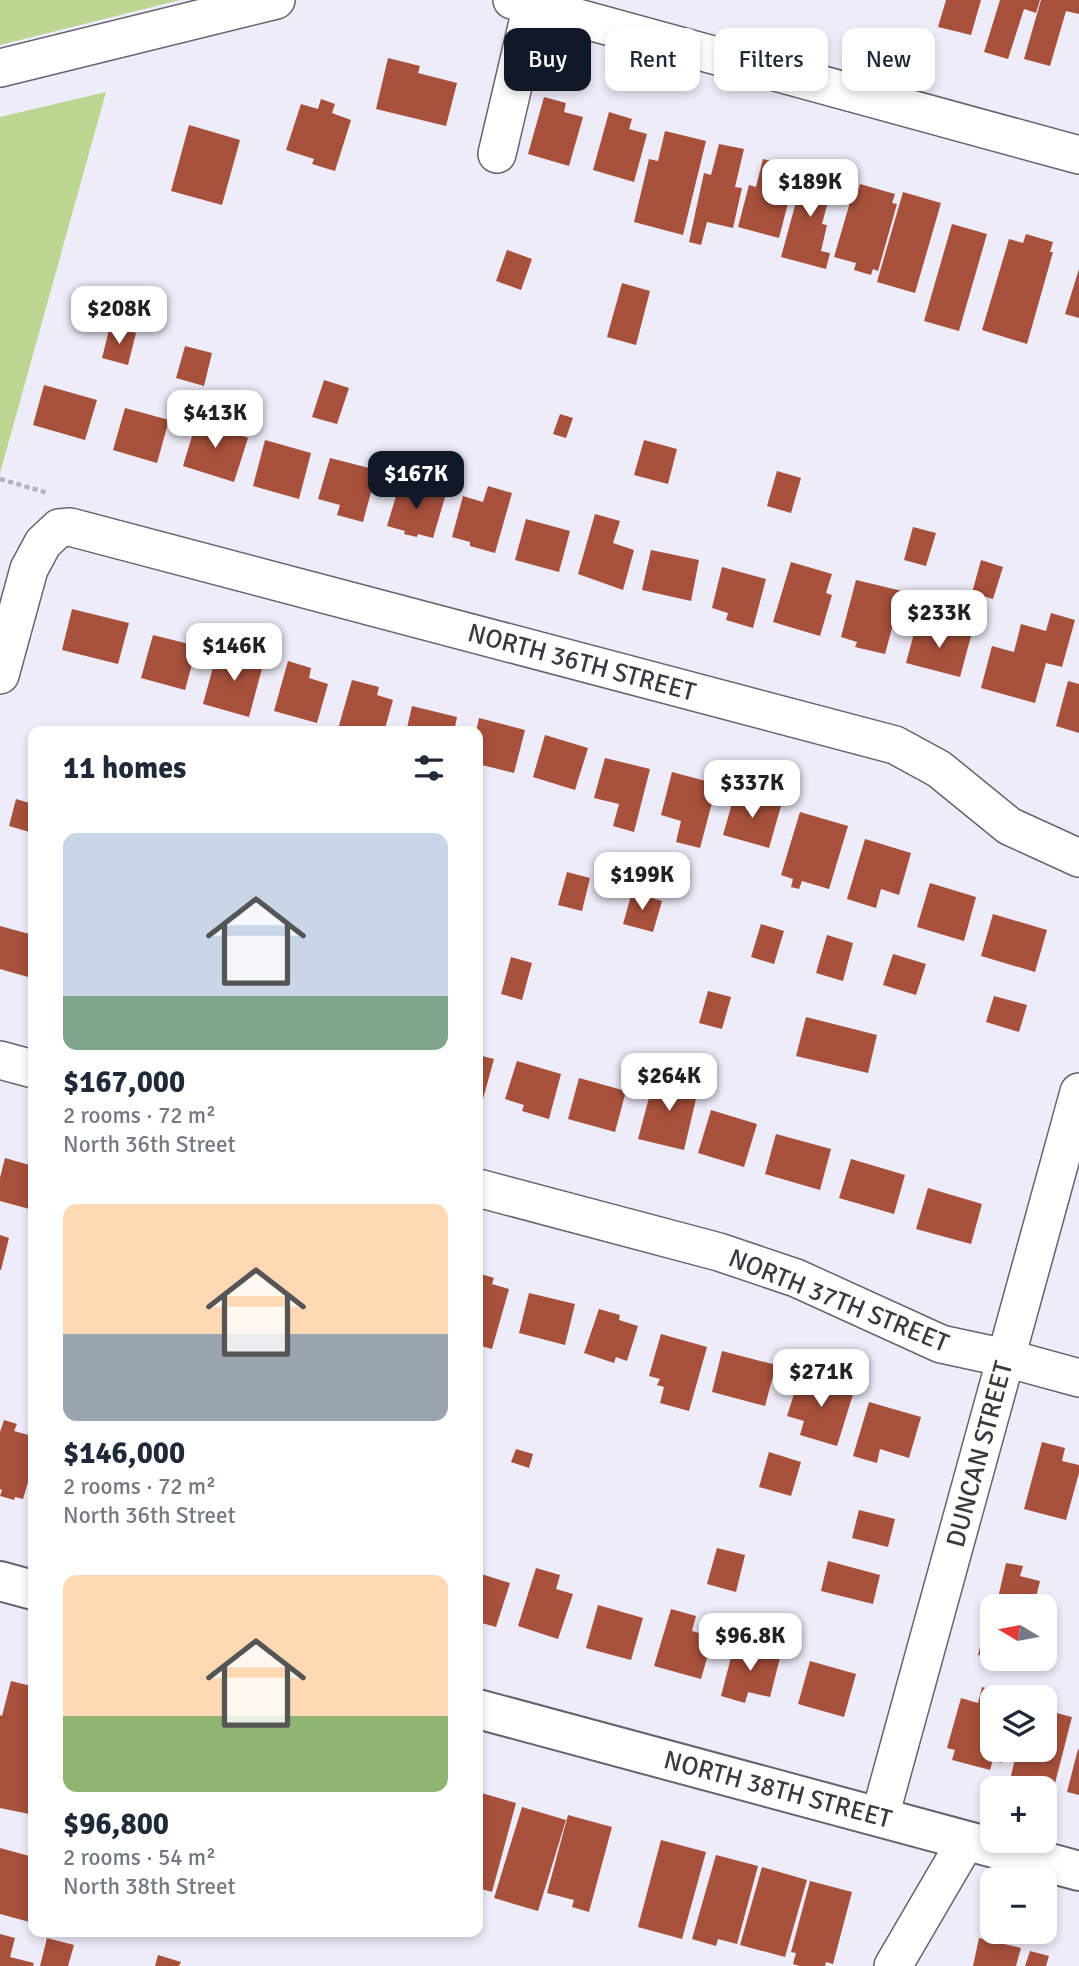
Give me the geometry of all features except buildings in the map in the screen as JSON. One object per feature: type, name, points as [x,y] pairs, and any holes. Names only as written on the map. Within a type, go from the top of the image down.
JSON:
[{"type":"street","points":[[0,68],[276,0]]},
{"type":"street","points":[[497,154],[522,2],[1079,155]]},
{"type":"street","name":"NORTH 36TH STREET","points":[[0,675],[29,569],[43,543],[59,527],[70,527],[895,746],[939,769],[1009,826],[1079,858]]},
{"type":"street","points":[[0,1060],[28,1068]]},
{"type":"street","name":"DUNCAN STREET","points":[[880,1816],[1079,1091]]},
{"type":"street","name":"NORTH 37TH STREET","points":[[483,1189],[719,1252],[796,1278],[941,1344],[1079,1378]]},
{"type":"street","points":[[0,1581],[28,1589]]},
{"type":"street","name":"NORTH 38TH STREET","points":[[483,1710],[1079,1871]]},
{"type":"street","points":[[893,1966],[966,1840]]},
{"type":"path","points":[[0,479],[49,493]]},
{"type":"green space","points":[[0,0],[180,0],[0,45]]},
{"type":"green space","points":[[106,92],[0,473],[0,117]]}]
